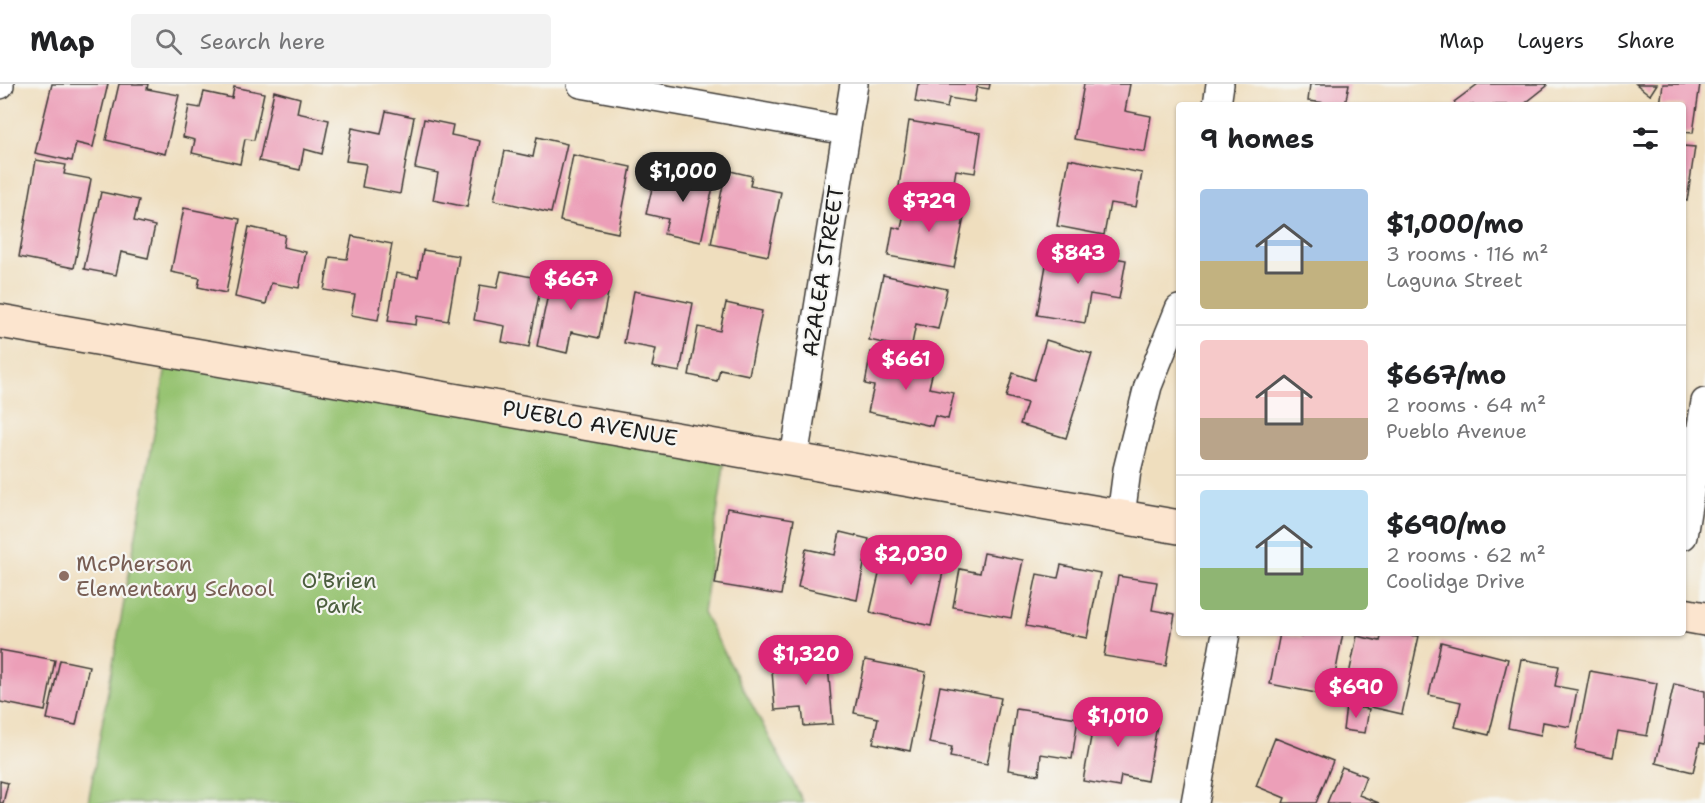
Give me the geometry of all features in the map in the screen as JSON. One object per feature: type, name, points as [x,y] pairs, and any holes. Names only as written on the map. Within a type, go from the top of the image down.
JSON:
[{"type":"street","points":[[581,84],[846,131]]},
{"type":"street","name":"AZALEA STREET","points":[[794,458],[854,84]]},
{"type":"street","points":[[1217,102],[1220,84]]},
{"type":"street","points":[[1121,516],[1127,470],[1148,386],[1176,316]]},
{"type":"street","name":"PUEBLO AVENUE","points":[[0,321],[1176,526]]},
{"type":"street","points":[[1686,518],[1705,402]]},
{"type":"street","points":[[1686,616],[1705,619]]},
{"type":"street","points":[[1195,803],[1225,636]]},
{"type":"green space","name":"O'Brien Park","points":[[169,350],[727,446],[703,612],[804,803],[88,803]]},
{"type":"building","points":[[52,84],[108,84],[93,147],[76,143],[72,161],[35,153]]},
{"type":"building","points":[[119,84],[148,84],[147,89],[179,95],[165,154],[106,140]]},
{"type":"building","points":[[918,84],[990,84],[989,89],[977,87],[974,102],[949,98],[947,108],[915,102]]},
{"type":"building","points":[[1084,84],[1130,84],[1125,111],[1151,116],[1145,152],[1074,139]]},
{"type":"building","points":[[1310,84],[1349,84],[1346,102],[1308,101]]},
{"type":"building","points":[[1478,84],[1546,84],[1547,86],[1527,102],[1454,102]]},
{"type":"building","points":[[1636,84],[1657,84],[1650,95]]},
{"type":"building","points":[[1663,84],[1700,84],[1693,133],[1686,132],[1686,102],[1660,102]]},
{"type":"building","points":[[234,87],[264,93],[254,140],[245,139],[240,164],[192,153],[195,140],[183,137],[189,106],[200,108],[204,92],[232,98]]},
{"type":"building","points":[[274,91],[300,98],[297,113],[329,120],[322,154],[304,149],[300,170],[259,161]]},
{"type":"building","points":[[386,111],[414,117],[400,194],[362,187],[366,164],[346,161],[352,128],[381,134]]},
{"type":"building","points":[[424,119],[453,125],[451,135],[480,141],[467,207],[433,200],[438,173],[415,168]]},
{"type":"building","points":[[909,121],[981,133],[975,173],[956,170],[952,194],[899,186]]},
{"type":"building","points":[[537,137],[567,144],[551,213],[494,200],[505,151],[533,157]]},
{"type":"building","points":[[1686,146],[1695,147],[1686,201]]},
{"type":"building","points":[[573,155],[631,167],[618,233],[560,221]]},
{"type":"building","points":[[1069,159],[1142,173],[1136,207],[1110,203],[1104,235],[1057,226]]},
{"type":"building","points":[[36,160],[66,165],[64,174],[91,179],[74,268],[19,257]]},
{"type":"building","points":[[687,166],[716,173],[701,242],[664,234],[668,219],[646,214],[655,176],[683,183]]},
{"type":"building","points":[[726,170],[752,176],[750,186],[781,192],[768,256],[711,244]]},
{"type":"building","points":[[101,192],[139,200],[134,221],[155,226],[148,258],[121,252],[116,275],[84,269]]},
{"type":"building","points":[[907,196],[966,207],[954,268],[888,256],[893,227],[901,229]]},
{"type":"building","points":[[184,208],[240,219],[226,293],[198,287],[200,278],[171,272]]},
{"type":"building","points":[[249,227],[285,235],[283,247],[306,252],[299,288],[271,283],[266,304],[235,297]]},
{"type":"building","points":[[352,236],[392,244],[378,320],[351,315],[355,295],[324,290],[330,257],[347,259]]},
{"type":"building","points":[[423,250],[459,256],[448,321],[417,316],[416,325],[388,321],[396,273],[418,277]]},
{"type":"building","points":[[1088,253],[1126,260],[1119,299],[1090,294],[1085,323],[1037,315],[1048,254],[1087,260]]},
{"type":"building","points":[[501,271],[542,279],[529,347],[502,342],[505,326],[474,320],[480,285],[497,288]]},
{"type":"building","points":[[553,271],[591,279],[589,289],[608,293],[599,338],[571,332],[567,353],[537,346]]},
{"type":"building","points":[[883,275],[947,289],[938,329],[916,324],[911,349],[869,340]]},
{"type":"building","points":[[634,291],[693,303],[680,372],[652,367],[656,349],[624,343]]},
{"type":"building","points":[[726,303],[762,311],[749,375],[720,369],[717,381],[689,375],[698,327],[720,331]]},
{"type":"building","points":[[1046,340],[1092,354],[1066,438],[1020,424],[1027,403],[1006,397],[1013,373],[1034,380]]},
{"type":"building","points":[[871,352],[934,366],[929,388],[954,393],[948,419],[935,416],[932,426],[868,412],[874,386],[865,384]]},
{"type":"building","points":[[727,508],[794,519],[781,595],[715,584]]},
{"type":"building","points":[[840,532],[869,539],[857,600],[798,587],[806,549],[835,555]]},
{"type":"building","points":[[916,542],[948,549],[931,626],[870,612],[882,562],[911,568]]},
{"type":"building","points":[[984,553],[1023,560],[1011,618],[953,607],[960,569],[980,573]]},
{"type":"building","points":[[1061,565],[1100,573],[1087,638],[1026,626],[1037,574],[1058,578]]},
{"type":"building","points":[[1118,576],[1157,582],[1152,610],[1175,614],[1166,666],[1104,656]]},
{"type":"building","points":[[1279,636],[1342,636],[1331,696],[1270,684]]},
{"type":"building","points":[[1357,636],[1380,641],[1381,636],[1419,636],[1402,714],[1371,707],[1374,695],[1346,689]]},
{"type":"building","points":[[826,642],[833,724],[804,726],[802,708],[775,710],[772,671],[799,669],[797,644]]},
{"type":"building","points":[[1441,642],[1508,659],[1489,735],[1455,727],[1461,702],[1429,695]]},
{"type":"building","points":[[0,650],[55,660],[45,711],[0,702]]},
{"type":"building","points":[[1521,659],[1559,666],[1555,686],[1577,690],[1570,727],[1543,722],[1541,735],[1508,728]]},
{"type":"building","points":[[60,660],[89,666],[76,725],[47,719]]},
{"type":"building","points":[[865,660],[926,672],[910,751],[873,743],[878,718],[854,713]]},
{"type":"building","points":[[1590,671],[1657,683],[1647,736],[1618,731],[1613,757],[1575,749]]},
{"type":"building","points":[[1674,684],[1705,691],[1705,744],[1700,743],[1693,772],[1656,763]]},
{"type":"building","points":[[940,686],[1001,698],[987,764],[950,757],[952,747],[929,743]]},
{"type":"building","points":[[1097,704],[1124,708],[1122,720],[1157,726],[1147,781],[1121,776],[1119,787],[1083,781]]},
{"type":"building","points":[[1346,706],[1369,709],[1365,733],[1343,730]]},
{"type":"building","points":[[1016,709],[1078,718],[1072,759],[1041,754],[1039,775],[1008,770]]},
{"type":"building","points":[[1275,738],[1333,761],[1316,803],[1283,803],[1285,798],[1256,786]]},
{"type":"building","points":[[1342,767],[1366,776],[1359,795],[1379,803],[1327,803]]},
{"type":"building","points":[[0,781],[8,783],[3,803],[0,803]]},
{"type":"place","name":"McPherson Elementary School","points":[[64,576]]}]
